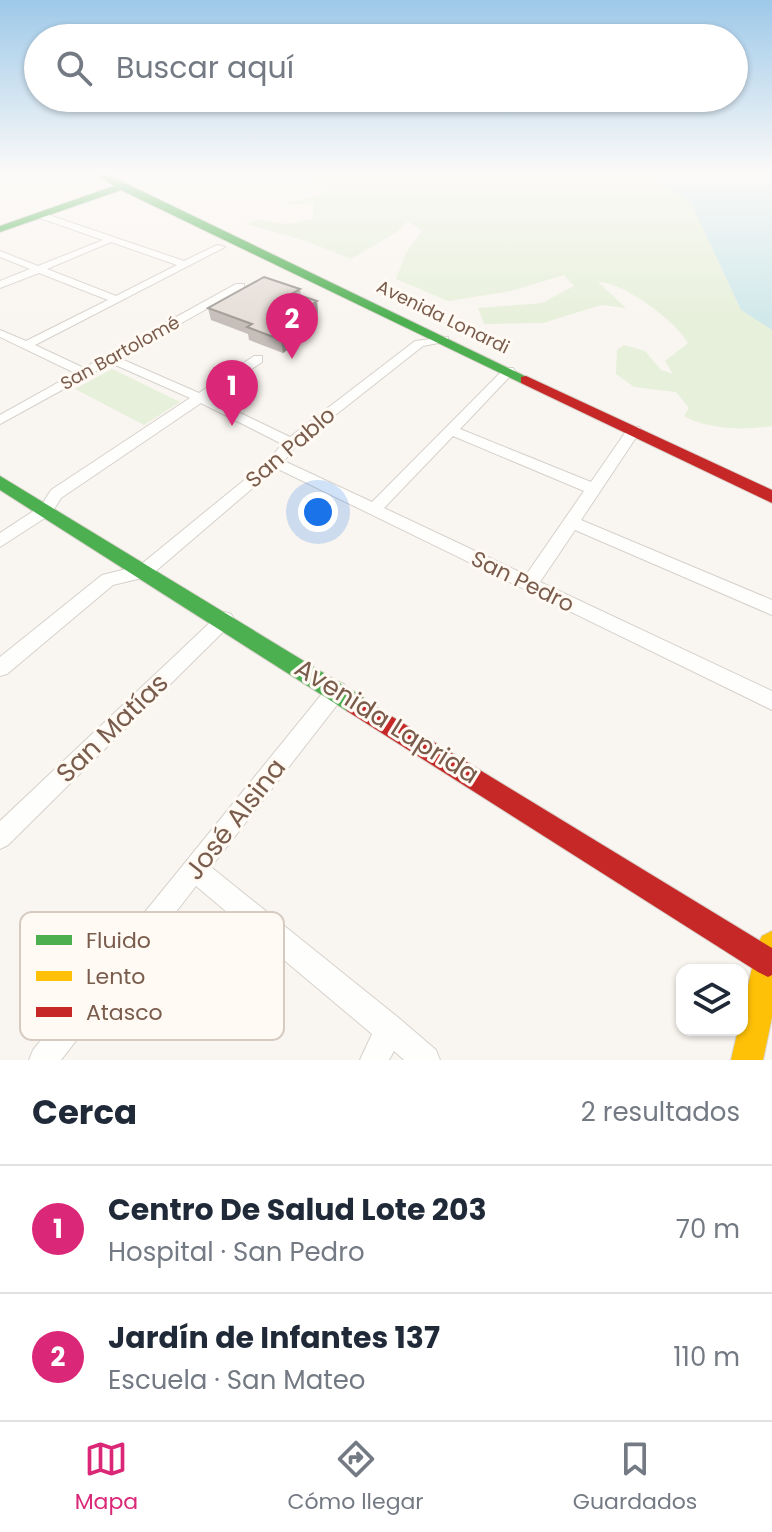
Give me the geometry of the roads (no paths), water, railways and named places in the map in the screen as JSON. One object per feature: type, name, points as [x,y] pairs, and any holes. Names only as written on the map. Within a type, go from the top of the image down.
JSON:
[{"type":"street","points":[[62,222],[186,265]]},
{"type":"street","name":"Avenida Lonardi","points":[[196,222],[772,497]]},
{"type":"street","points":[[0,285],[112,239]]},
{"type":"street","points":[[27,345],[220,247]]},
{"type":"street","points":[[0,254],[117,300]]},
{"type":"street","name":"San Bartolomé","points":[[0,420],[240,286]]},
{"type":"street","points":[[0,333],[85,373]]},
{"type":"street","name":"San Pablo","points":[[144,571],[275,462],[291,443],[419,343],[444,339]]},
{"type":"street","points":[[111,359],[291,443]]},
{"type":"street","points":[[0,541],[46,510],[56,494],[258,359]]},
{"type":"street","points":[[375,508],[509,371]]},
{"type":"street","points":[[450,430],[593,489]]},
{"type":"street","points":[[529,584],[634,430]]},
{"type":"street","name":"San Pedro","points":[[275,462],[772,701]]},
{"type":"street","name":"Avenida Laprida","points":[[0,482],[771,956]]},
{"type":"street","points":[[572,522],[772,608]]},
{"type":"street","points":[[0,668],[108,580],[144,571]]},
{"type":"street","name":"San Matías","points":[[0,837],[225,619]]},
{"type":"street","name":"José Alsina","points":[[161,912],[337,690]]},
{"type":"street","points":[[195,869],[247,912]]},
{"type":"street","points":[[284,942],[426,1060]]},
{"type":"street","points":[[747,1060],[771,956]]},
{"type":"street","points":[[374,1060],[390,1029]]},
{"type":"street","name":"José Alsina","points":[[43,1060],[59,1040]]},
{"type":"water","points":[[700,222],[772,222],[772,330],[741,310]]},
{"type":"place","name":"Jardín de Infantes 137","points":[[292,359]]},
{"type":"place","name":"Centro De Salud Lote 203","points":[[232,426]]}]
